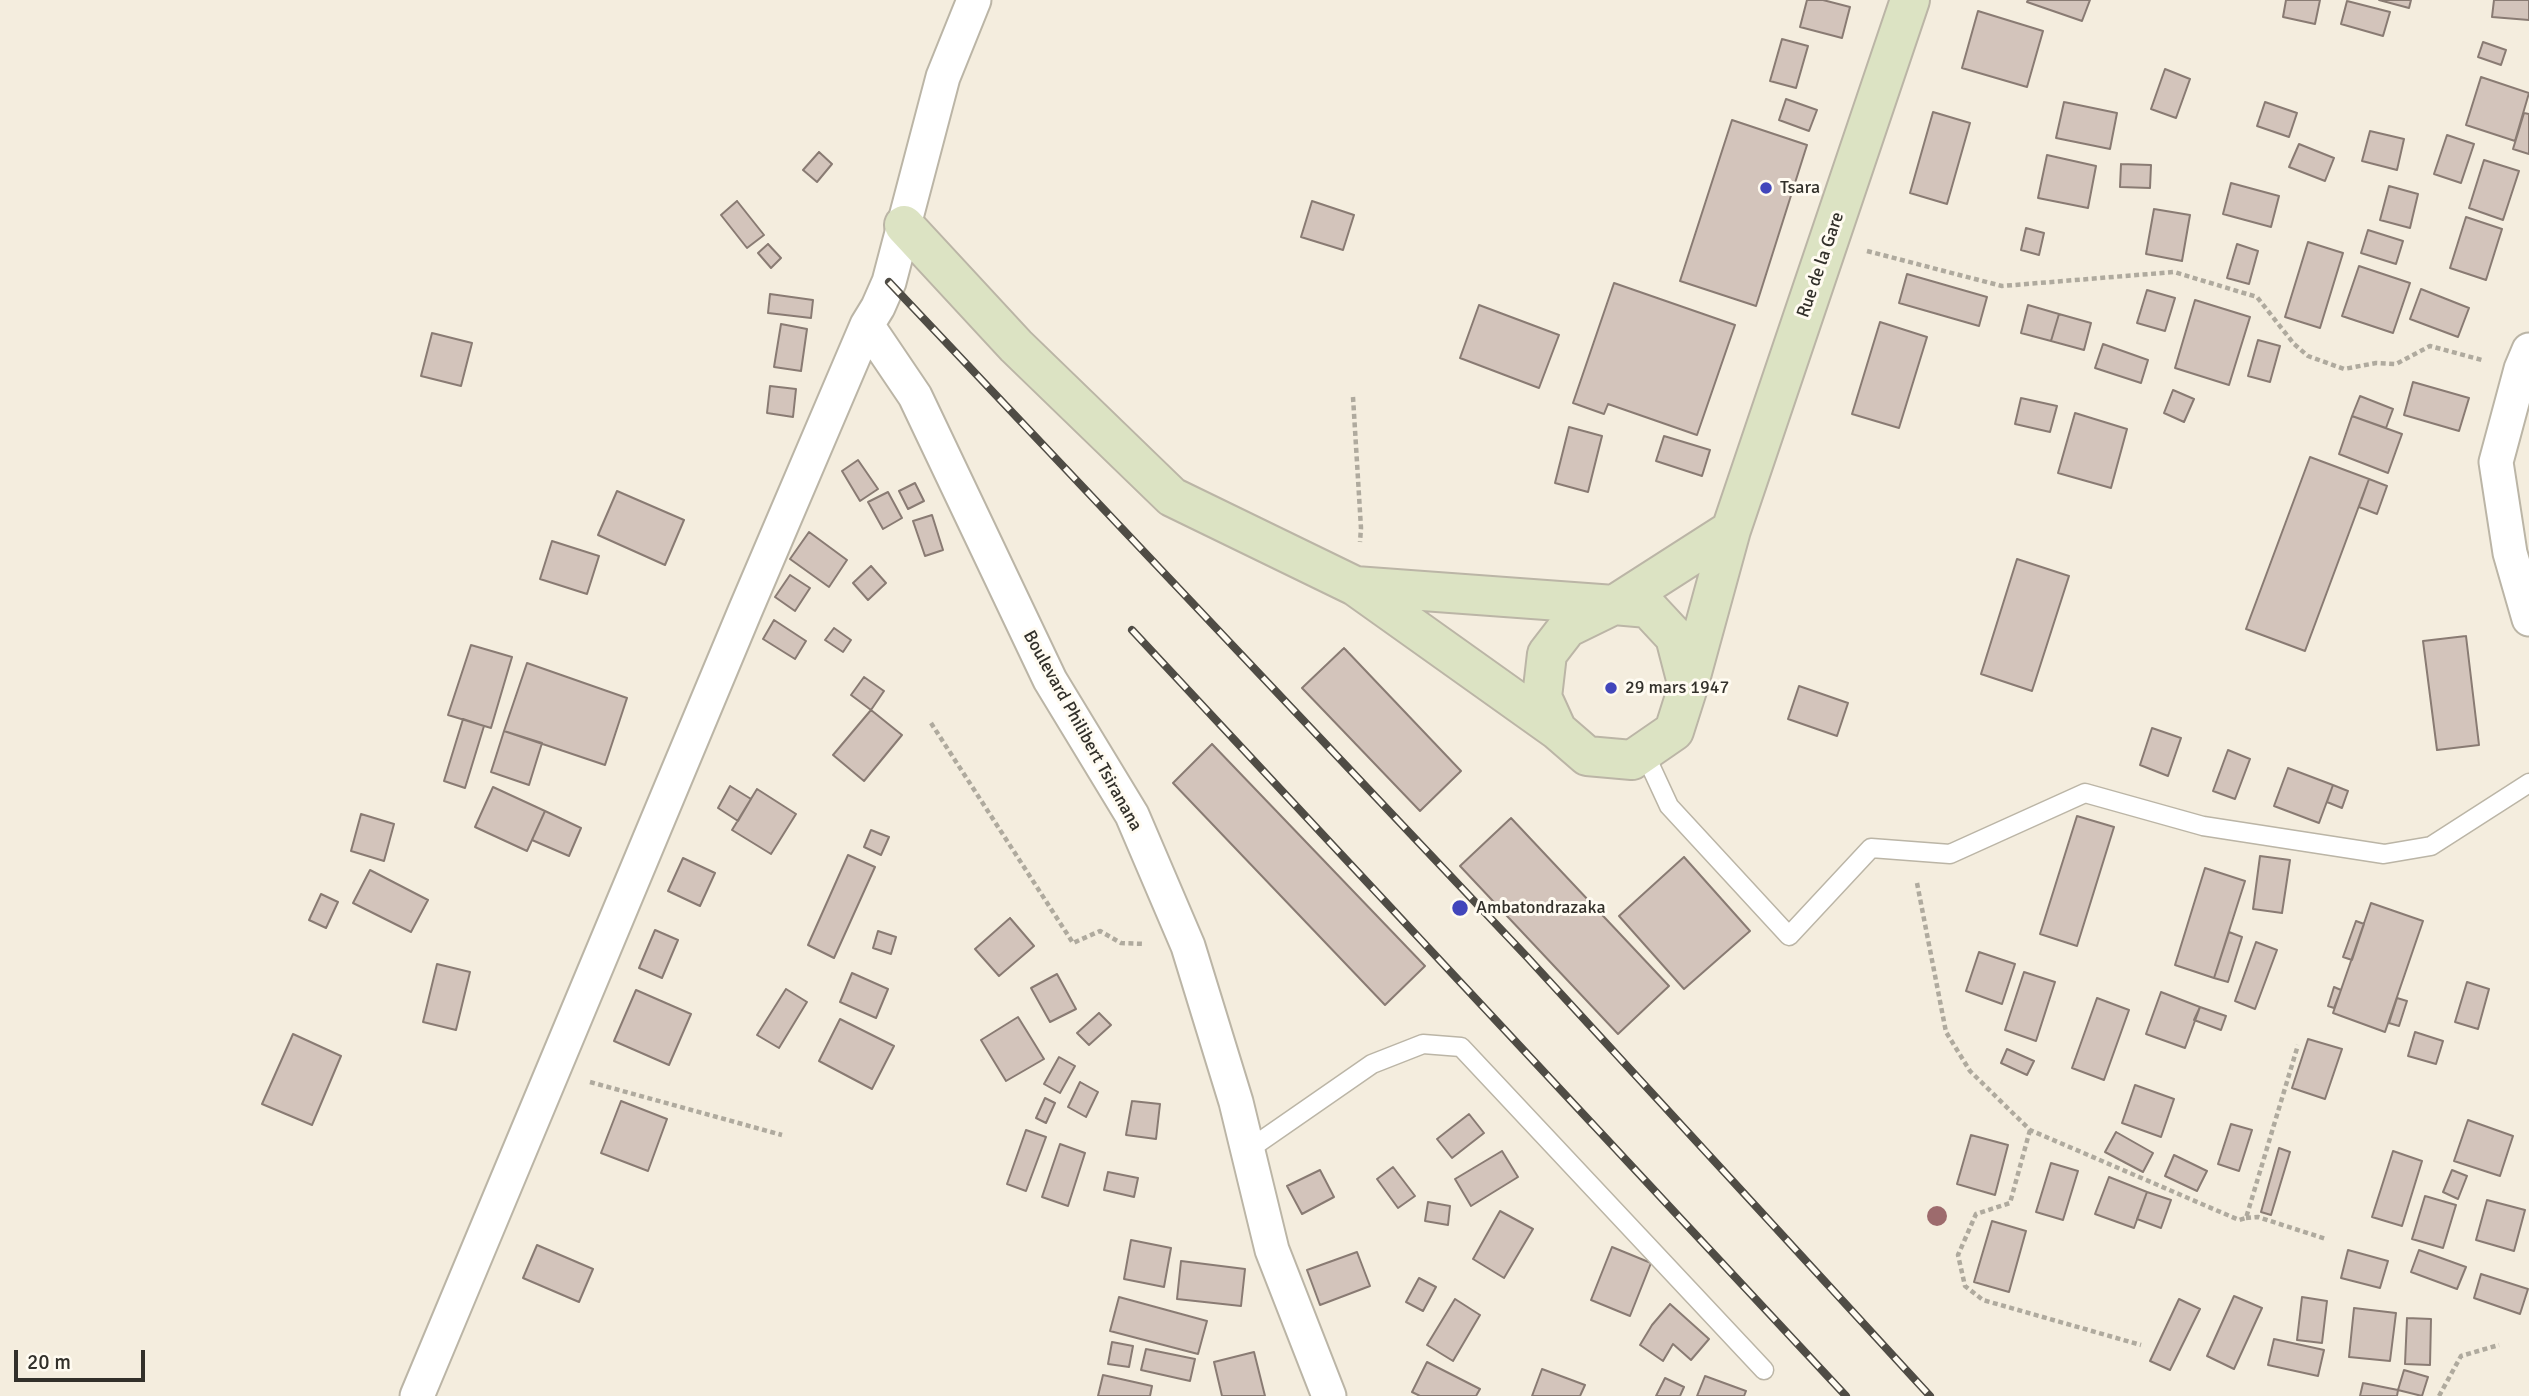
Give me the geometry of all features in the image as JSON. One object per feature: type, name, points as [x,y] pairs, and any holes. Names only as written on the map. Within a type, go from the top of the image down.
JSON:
[{"type":"street","points":[[417,1396],[867,325],[888,282],[943,77],[974,0]]},
{"type":"street","name":"Rue de la Gare","points":[[1688,687],[1731,530],[1910,0]]},
{"type":"street","points":[[904,225],[1016,346],[1172,497],[1355,586],[1557,730],[1587,756],[1632,760],[1674,731],[1688,687],[1675,637],[1648,608],[1355,586]]},
{"type":"street","name":"Boulevard Philibert Tsiranana","points":[[867,325],[915,397],[1049,680],[1132,815],[1188,946],[1236,1102],[1272,1250],[1329,1396]]},
{"type":"street","points":[[2525,360],[2496,462],[2510,553],[2529,619]]},
{"type":"street","points":[[1557,730],[1542,697],[1548,654],[1567,628],[1614,604],[1731,530]]},
{"type":"lane","points":[[1644,752],[1669,806],[1789,936],[1871,848],[1950,855],[2085,793],[2203,826],[2384,854],[2431,846],[2529,783]]},
{"type":"lane","points":[[1248,1150],[1372,1064],[1423,1044],[1461,1046],[1764,1370]]},
{"type":"path","points":[[1829,241],[2002,286],[2174,272],[2257,297],[2279,327],[2308,356],[2344,369],[2376,363],[2396,364],[2430,346],[2525,360]]},
{"type":"path","points":[[1353,397],[1361,528],[1355,586]]},
{"type":"path","points":[[931,723],[1073,943],[1100,931],[1121,943],[1188,946]]},
{"type":"path","points":[[1911,851],[1946,1031],[1970,1071],[2030,1130],[2239,1220],[2258,1217],[2326,1239]]},
{"type":"path","points":[[2246,1218],[2298,1045]]},
{"type":"path","points":[[552,1072],[782,1135]]},
{"type":"path","points":[[2030,1130],[2010,1203],[1976,1214],[1958,1255],[1965,1286],[1983,1300],[2141,1345]]},
{"type":"path","points":[[2439,1396],[2461,1356],[2499,1345]]},
{"type":"building","points":[[1807,0],[1823,0],[1850,7],[1842,38],[1800,27]]},
{"type":"building","points":[[2090,0],[2082,21],[2027,2]]},
{"type":"building","points":[[2286,0],[2320,0],[2315,24],[2283,17]]},
{"type":"building","points":[[2379,0],[2411,0],[2409,8]]},
{"type":"building","points":[[2494,0],[2529,0],[2529,20],[2492,17]]},
{"type":"building","points":[[2347,1],[2390,12],[2383,36],[2341,24]]},
{"type":"building","points":[[1978,11],[2043,31],[2027,87],[1962,68]]},
{"type":"building","points":[[1782,39],[1808,46],[1796,88],[1770,81]]},
{"type":"building","points":[[2483,42],[2506,50],[2501,65],[2478,57]]},
{"type":"building","points":[[2165,69],[2190,79],[2176,118],[2151,109]]},
{"type":"building","points":[[2481,77],[2529,93],[2515,141],[2466,125]]},
{"type":"building","points":[[1786,99],[1817,110],[1809,131],[1779,120]]},
{"type":"building","points":[[2064,102],[2117,113],[2110,149],[2056,138]]},
{"type":"building","points":[[2265,102],[2297,113],[2289,137],[2257,126]]},
{"type":"building","points":[[1933,112],[1970,123],[1947,204],[1910,193]]},
{"type":"building","points":[[2524,113],[2529,114],[2529,154],[2513,149]]},
{"type":"building","points":[[1732,120],[1807,145],[1756,306],[1680,281]]},
{"type":"building","points":[[2370,131],[2404,139],[2397,170],[2362,161]]},
{"type":"building","points":[[2447,135],[2474,144],[2461,183],[2434,174]]},
{"type":"building","points":[[2299,144],[2334,158],[2325,181],[2289,167]]},
{"type":"building","points":[[819,152],[832,164],[817,182],[803,170]]},
{"type":"building","points":[[2047,155],[2096,166],[2088,208],[2038,198]]},
{"type":"building","points":[[2484,160],[2519,171],[2503,220],[2469,208]]},
{"type":"building","points":[[2121,164],[2151,165],[2150,188],[2120,187]]},
{"type":"building","points":[[2231,183],[2279,196],[2271,227],[2223,214]]},
{"type":"building","points":[[2389,186],[2418,194],[2410,228],[2380,220]]},
{"type":"building","points":[[737,201],[764,235],[747,248],[721,215]]},
{"type":"building","points":[[1312,201],[1354,215],[1343,250],[1301,237]]},
{"type":"building","points":[[2154,209],[2190,215],[2182,261],[2146,254]]},
{"type":"building","points":[[2466,217],[2502,229],[2486,280],[2450,268]]},
{"type":"building","points":[[2026,228],[2044,233],[2039,255],[2021,250]]},
{"type":"building","points":[[2368,230],[2403,241],[2396,264],[2361,253]]},
{"type":"building","points":[[2308,242],[2343,253],[2320,328],[2285,317]]},
{"type":"building","points":[[768,244],[781,258],[771,268],[758,253]]},
{"type":"building","points":[[2237,244],[2258,251],[2249,284],[2227,278]]},
{"type":"building","points":[[2359,266],[2410,283],[2393,333],[2342,316]]},
{"type":"building","points":[[1907,274],[1987,297],[1979,326],[1899,303]]},
{"type":"building","points":[[1614,283],[1735,325],[1697,435],[1608,404],[1604,414],[1573,403]]},
{"type":"building","points":[[2421,289],[2469,308],[2458,337],[2410,319]]},
{"type":"building","points":[[2147,290],[2175,298],[2165,331],[2137,323]]},
{"type":"building","points":[[770,294],[813,300],[811,318],[768,313]]},
{"type":"building","points":[[2195,300],[2250,317],[2229,385],[2175,368]]},
{"type":"building","points":[[1479,305],[1559,335],[1539,388],[1460,358]]},
{"type":"building","points":[[2028,305],[2059,314],[2051,341],[2021,333]]},
{"type":"building","points":[[2059,314],[2091,323],[2084,350],[2051,341]]},
{"type":"building","points":[[1880,322],[1927,337],[1899,428],[1852,414]]},
{"type":"building","points":[[781,324],[807,329],[801,371],[774,367]]},
{"type":"building","points":[[432,333],[472,343],[461,386],[421,376]]},
{"type":"building","points":[[2258,340],[2280,346],[2270,382],[2248,376]]},
{"type":"building","points":[[2103,344],[2148,360],[2141,383],[2095,368]]},
{"type":"building","points":[[2413,382],[2469,398],[2459,431],[2404,415]]},
{"type":"building","points":[[770,386],[796,389],[793,417],[767,413]]},
{"type":"building","points":[[2173,390],[2194,399],[2184,422],[2164,413]]},
{"type":"building","points":[[2360,396],[2393,409],[2386,428],[2352,416]]},
{"type":"building","points":[[2021,398],[2057,406],[2050,432],[2015,424]]},
{"type":"building","points":[[2075,413],[2127,429],[2111,488],[2058,473]]},
{"type":"building","points":[[2352,416],[2402,434],[2388,473],[2339,454]]},
{"type":"building","points":[[1569,427],[1602,436],[1588,492],[1555,483]]},
{"type":"building","points":[[1664,436],[1710,450],[1702,476],[1656,461]]},
{"type":"building","points":[[2310,457],[2369,479],[2305,651],[2246,629]]},
{"type":"building","points":[[858,460],[878,489],[860,501],[842,471]]},
{"type":"building","points":[[2369,479],[2387,486],[2377,514],[2359,507]]},
{"type":"building","points":[[915,483],[924,501],[908,509],[899,491]]},
{"type":"building","points":[[617,491],[684,520],[665,565],[598,535]]},
{"type":"building","points":[[888,492],[902,518],[883,529],[868,502]]},
{"type":"building","points":[[932,515],[943,550],[925,556],[913,521]]},
{"type":"building","points":[[809,532],[847,560],[829,587],[790,559]]},
{"type":"building","points":[[552,541],[599,556],[587,594],[540,579]]},
{"type":"building","points":[[2017,559],[2069,576],[2032,691],[1981,674]]},
{"type":"building","points":[[871,566],[886,583],[868,600],[853,583]]},
{"type":"building","points":[[790,575],[810,588],[795,611],[775,597]]},
{"type":"building","points":[[774,620],[806,641],[795,659],[763,639]]},
{"type":"building","points":[[834,628],[851,640],[843,652],[825,640]]},
{"type":"building","points":[[2466,636],[2479,745],[2437,750],[2423,641]]},
{"type":"building","points":[[471,645],[512,657],[491,728],[448,715]]},
{"type":"building","points":[[1344,648],[1461,771],[1420,811],[1302,688]]},
{"type":"building","points":[[527,663],[627,698],[605,765],[504,731]]},
{"type":"building","points":[[864,677],[884,691],[871,710],[851,695]]},
{"type":"building","points":[[1799,686],[1848,703],[1837,736],[1788,719]]},
{"type":"building","points":[[871,710],[902,735],[864,781],[833,755]]},
{"type":"building","points":[[463,719],[484,726],[465,788],[444,781]]},
{"type":"building","points":[[2152,728],[2181,738],[2168,776],[2140,765]]},
{"type":"building","points":[[504,731],[542,743],[529,785],[491,772]]},
{"type":"building","points":[[1212,744],[1425,966],[1385,1005],[1173,783]]},
{"type":"building","points":[[2228,750],[2250,759],[2235,799],[2213,791]]},
{"type":"building","points":[[2288,768],[2333,785],[2319,823],[2274,806]]},
{"type":"building","points":[[2333,785],[2348,791],[2342,808],[2327,802]]},
{"type":"building","points":[[730,786],[751,799],[738,821],[718,808]]},
{"type":"building","points":[[493,787],[545,811],[527,851],[475,827]]},
{"type":"building","points":[[757,789],[796,814],[771,854],[732,830]]},
{"type":"building","points":[[545,811],[581,828],[569,856],[532,840]]},
{"type":"building","points":[[361,814],[394,824],[384,861],[351,851]]},
{"type":"building","points":[[2077,816],[2114,827],[2077,946],[2040,934]]},
{"type":"building","points":[[1511,818],[1669,986],[1618,1034],[1460,866]]},
{"type":"building","points":[[871,830],[889,837],[881,855],[864,847]]},
{"type":"building","points":[[848,855],[875,867],[834,958],[808,945]]},
{"type":"building","points":[[2260,856],[2290,860],[2282,913],[2253,909]]},
{"type":"building","points":[[1684,857],[1750,931],[1684,989],[1619,916]]},
{"type":"building","points":[[683,858],[715,873],[700,906],[668,891]]},
{"type":"building","points":[[2205,868],[2245,881],[2214,978],[2175,965]]},
{"type":"building","points":[[370,870],[428,900],[411,932],[353,903]]},
{"type":"building","points":[[321,894],[338,902],[326,928],[309,920]]},
{"type":"building","points":[[2371,903],[2423,921],[2385,1032],[2333,1013]]},
{"type":"building","points":[[1010,918],[1034,946],[999,976],[975,949]]},
{"type":"building","points":[[2356,921],[2364,924],[2352,960],[2343,957]]},
{"type":"building","points":[[655,930],[678,940],[662,978],[639,968]]},
{"type":"building","points":[[878,931],[896,937],[891,954],[873,948]]},
{"type":"building","points":[[2229,932],[2242,937],[2228,982],[2214,978]]},
{"type":"building","points":[[2256,942],[2277,950],[2255,1009],[2235,1001]]},
{"type":"building","points":[[1979,952],[2015,964],[2002,1004],[1966,991]]},
{"type":"building","points":[[437,964],[470,972],[456,1030],[423,1022]]},
{"type":"building","points":[[2024,972],[2055,982],[2036,1041],[2005,1030]]},
{"type":"building","points":[[852,973],[888,989],[876,1018],[840,1002]]},
{"type":"building","points":[[1057,974],[1076,1009],[1050,1022],[1031,988]]},
{"type":"building","points":[[2467,982],[2489,989],[2478,1029],[2455,1022]]},
{"type":"building","points":[[2334,987],[2341,990],[2334,1008],[2328,1006]]},
{"type":"building","points":[[786,989],[807,1002],[779,1048],[757,1035]]},
{"type":"building","points":[[636,990],[691,1014],[669,1065],[614,1041]]},
{"type":"building","points":[[2161,992],[2200,1007],[2185,1048],[2146,1034]]},
{"type":"building","points":[[2097,998],[2129,1010],[2104,1080],[2072,1068]]},
{"type":"building","points":[[2397,998],[2407,1001],[2399,1026],[2389,1023]]},
{"type":"building","points":[[2200,1007],[2226,1016],[2221,1030],[2194,1020]]},
{"type":"building","points":[[1099,1013],[1111,1025],[1089,1045],[1077,1033]]},
{"type":"building","points":[[1018,1017],[1044,1059],[1006,1081],[981,1040]]},
{"type":"building","points":[[840,1019],[894,1046],[872,1089],[819,1061]]},
{"type":"building","points":[[2415,1032],[2443,1041],[2436,1064],[2408,1056]]},
{"type":"building","points":[[293,1034],[341,1056],[312,1125],[262,1104]]},
{"type":"building","points":[[2308,1039],[2342,1049],[2325,1099],[2292,1088]]},
{"type":"building","points":[[2007,1049],[2034,1061],[2027,1075],[2001,1063]]},
{"type":"building","points":[[1059,1057],[1075,1066],[1060,1093],[1044,1084]]},
{"type":"building","points":[[1080,1082],[1098,1092],[1086,1117],[1068,1107]]},
{"type":"building","points":[[2135,1085],[2174,1099],[2161,1137],[2122,1123]]},
{"type":"building","points":[[1045,1098],[1055,1103],[1046,1123],[1036,1118]]},
{"type":"building","points":[[621,1101],[667,1119],[648,1171],[601,1153]]},
{"type":"building","points":[[1132,1101],[1160,1104],[1156,1139],[1126,1135]]},
{"type":"building","points":[[1469,1114],[1484,1133],[1452,1158],[1437,1139]]},
{"type":"building","points":[[2468,1120],[2513,1136],[2500,1176],[2454,1161]]},
{"type":"building","points":[[2231,1124],[2252,1130],[2239,1171],[2218,1164]]},
{"type":"building","points":[[1026,1130],[1046,1137],[1026,1191],[1007,1184]]},
{"type":"building","points":[[2116,1132],[2153,1153],[2143,1172],[2105,1152]]},
{"type":"building","points":[[1971,1135],[2008,1145],[1995,1195],[1957,1184]]},
{"type":"building","points":[[1060,1144],[1085,1153],[1068,1206],[1042,1197]]},
{"type":"building","points":[[2279,1148],[2290,1152],[2271,1215],[2261,1212]]},
{"type":"building","points":[[1502,1151],[1518,1177],[1471,1206],[1455,1179]]},
{"type":"building","points":[[2393,1151],[2422,1161],[2402,1226],[2372,1217]]},
{"type":"building","points":[[2174,1155],[2207,1171],[2197,1191],[2165,1176]]},
{"type":"building","points":[[2051,1163],[2078,1171],[2063,1220],[2036,1212]]},
{"type":"building","points":[[1393,1167],[1415,1196],[1398,1208],[1377,1179]]},
{"type":"building","points":[[1320,1170],[1334,1197],[1302,1214],[1287,1186]]},
{"type":"building","points":[[2452,1170],[2467,1176],[2458,1199],[2443,1192]]},
{"type":"building","points":[[1108,1172],[1138,1178],[1134,1197],[1104,1190]]},
{"type":"building","points":[[2109,1177],[2147,1192],[2134,1228],[2095,1214]]},
{"type":"building","points":[[2147,1192],[2171,1200],[2161,1228],[2137,1219]]},
{"type":"building","points":[[2425,1196],[2456,1205],[2443,1248],[2412,1239]]},
{"type":"building","points":[[2487,1200],[2525,1210],[2514,1251],[2476,1240]]},
{"type":"building","points":[[1428,1202],[1450,1206],[1448,1225],[1425,1221]]},
{"type":"building","points":[[1500,1211],[1533,1229],[1504,1278],[1473,1259]]},
{"type":"building","points":[[1992,1221],[2026,1231],[2009,1292],[1974,1282]]},
{"type":"building","points":[[1131,1240],[1171,1248],[1164,1287],[1124,1279]]},
{"type":"building","points":[[537,1245],[593,1269],[579,1302],[523,1278]]},
{"type":"building","points":[[1612,1247],[1651,1263],[1630,1316],[1591,1300]]},
{"type":"building","points":[[2348,1250],[2388,1261],[2380,1288],[2341,1278]]},
{"type":"building","points":[[2419,1250],[2466,1267],[2457,1289],[2411,1272]]},
{"type":"building","points":[[1357,1252],[1370,1286],[1320,1305],[1307,1270]]},
{"type":"building","points":[[1181,1261],[1245,1269],[1241,1306],[1177,1299]]},
{"type":"building","points":[[2481,1274],[2528,1289],[2520,1314],[2474,1298]]},
{"type":"building","points":[[1419,1278],[1436,1287],[1423,1311],[1406,1302]]},
{"type":"building","points":[[2234,1296],[2262,1308],[2234,1369],[2207,1356]]},
{"type":"building","points":[[1119,1297],[1207,1321],[1198,1354],[1110,1331]]},
{"type":"building","points":[[2302,1297],[2327,1301],[2322,1343],[2297,1340]]},
{"type":"building","points":[[1455,1299],[1480,1315],[1453,1361],[1427,1345]]},
{"type":"building","points":[[2179,1299],[2200,1309],[2170,1370],[2150,1361]]},
{"type":"building","points":[[1670,1304],[1709,1339],[1691,1360],[1673,1344],[1663,1361],[1640,1345],[1652,1325]]},
{"type":"building","points":[[2354,1308],[2396,1313],[2390,1361],[2349,1357]]},
{"type":"building","points":[[2407,1318],[2431,1319],[2430,1365],[2405,1364]]},
{"type":"building","points":[[2274,1339],[2324,1350],[2318,1376],[2268,1365]]},
{"type":"building","points":[[1112,1342],[1133,1346],[1129,1367],[1108,1364]]},
{"type":"building","points":[[1146,1349],[1195,1359],[1190,1381],[1141,1370]]},
{"type":"building","points":[[1254,1352],[1265,1396],[1222,1396],[1214,1362]]},
{"type":"building","points":[[1427,1362],[1480,1389],[1476,1396],[1420,1396],[1412,1392]]},
{"type":"building","points":[[1542,1369],[1585,1385],[1580,1396],[1532,1396]]},
{"type":"building","points":[[2404,1370],[2428,1377],[2422,1396],[2398,1390]]},
{"type":"building","points":[[1103,1375],[1152,1386],[1150,1396],[1098,1396]]},
{"type":"building","points":[[1705,1376],[1746,1391],[1744,1396],[1697,1396]]},
{"type":"building","points":[[1665,1378],[1684,1387],[1680,1396],[1656,1396]]},
{"type":"building","points":[[2363,1383],[2398,1390],[2397,1396],[2360,1396]]},
{"type":"railway","points":[[889,282],[1527,957],[1930,1396]]},
{"type":"railway","points":[[1132,630],[1846,1396]]},
{"type":"place","name":"Tsara","points":[[1766,188]]},
{"type":"place","name":"29 mars 1947","points":[[1611,688]]},
{"type":"place","name":"Ambatondrazaka","points":[[1460,908]]}]
